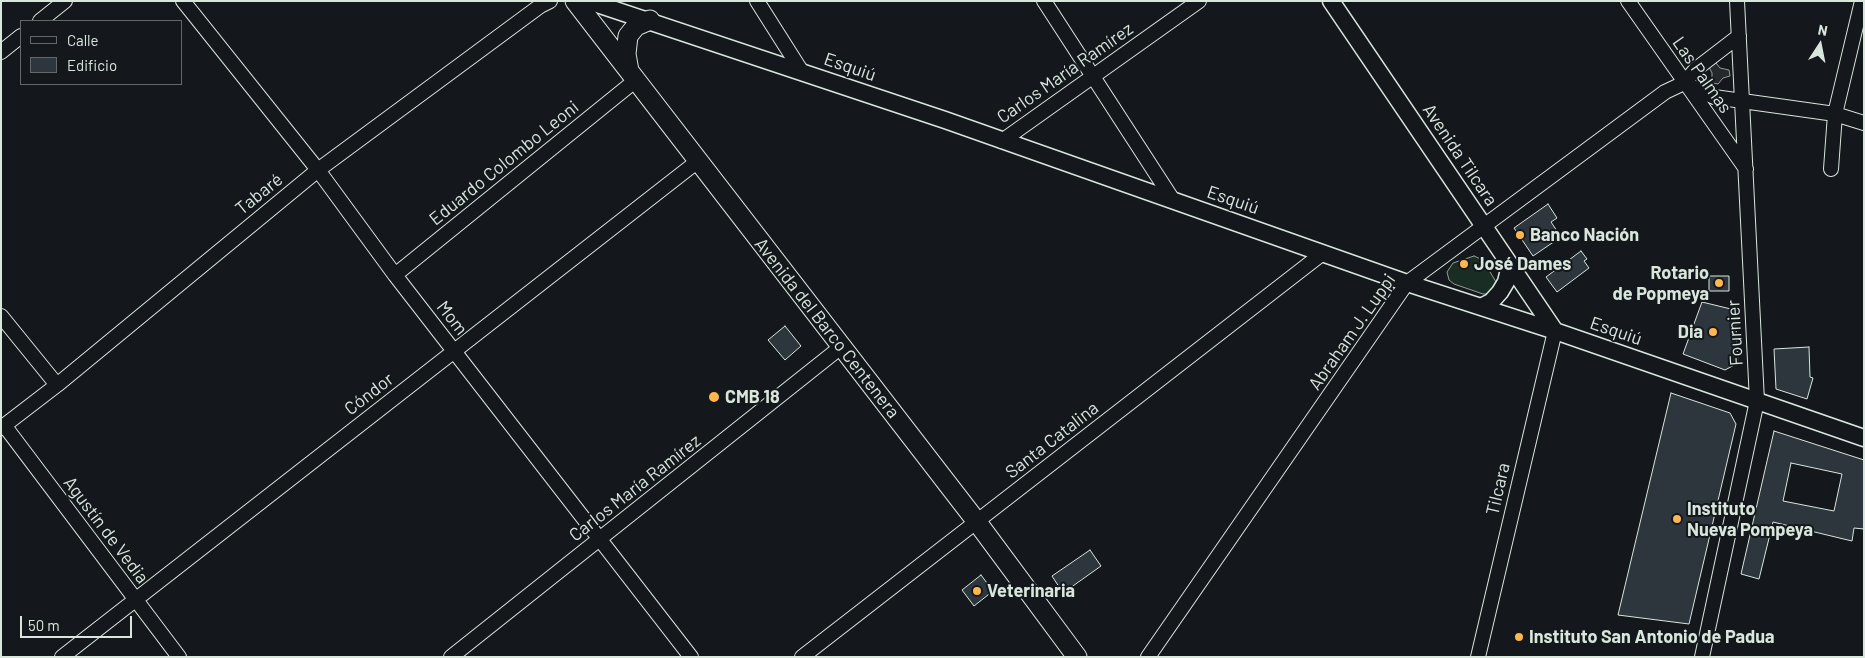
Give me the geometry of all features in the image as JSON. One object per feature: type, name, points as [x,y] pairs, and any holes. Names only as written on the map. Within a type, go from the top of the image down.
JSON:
[{"type":"main road","name":"Avenida del Barco Centenera","points":[[575,1],[977,522],[1077,657]]},
{"type":"main road","points":[[632,76],[626,54],[628,36],[636,26],[650,20]]},
{"type":"street","points":[[41,20],[65,1]]},
{"type":"street","name":"Mom","points":[[183,1],[318,170],[395,275],[691,657]]},
{"type":"street","name":"Tabaré","points":[[3,427],[57,385],[318,170],[540,6],[550,1]]},
{"type":"street","name":"Esquiú","points":[[588,1],[802,72],[1407,283],[1555,331],[1864,438]]},
{"type":"street","points":[[757,1],[802,72]]},
{"type":"street","points":[[1044,1],[1173,200]]},
{"type":"street","name":"Carlos María Ramírez","points":[[1002,141],[1199,1]]},
{"type":"street","name":"Avenida Tilcara","points":[[1332,1],[1555,331]]},
{"type":"street","name":"Las Palmas","points":[[1628,1],[1746,169]]},
{"type":"street","name":"Fournier","points":[[1702,657],[1757,400],[1737,1]]},
{"type":"street","points":[[1831,169],[1836,114],[1862,1]]},
{"type":"street","name":"Abraham J. Luppi","points":[[1148,657],[1407,283],[1665,92],[1684,83],[1696,69],[1739,36]]},
{"type":"street","points":[[1,52],[20,37]]},
{"type":"street","name":"Eduardo Colombo Leoni","points":[[395,275],[632,76]]},
{"type":"street","points":[[1684,83],[1714,97],[1836,114],[1864,123]]},
{"type":"street","name":"Cóndor","points":[[62,657],[698,161]]},
{"type":"street","name":"Santa Catalina","points":[[802,657],[1324,253]]},
{"type":"street","points":[[1481,307],[1491,302],[1500,292],[1506,282],[1510,265]]},
{"type":"street","points":[[1,316],[57,385]]},
{"type":"street","name":"Tilcara","points":[[1478,657],[1555,331]]},
{"type":"street","name":"Carlos María Ramírez","points":[[451,657],[841,347]]},
{"type":"street","name":"Agustín de Vedia","points":[[3,427],[179,657]]},
{"type":"green space","points":[[1474,256],[1483,260],[1496,282],[1491,294],[1483,294],[1454,284],[1449,280],[1447,272],[1453,263]]},
{"type":"shaded area","points":[[1716,63],[1720,68],[1729,70],[1730,76],[1723,78],[1718,84],[1712,83],[1712,73],[1709,67]]},
{"type":"building","points":[[1548,204],[1557,218],[1551,222],[1561,237],[1533,256],[1514,228]]},
{"type":"building","points":[[1581,251],[1587,259],[1584,261],[1589,268],[1557,292],[1546,277]]},
{"type":"building","name":"Rotario de Popmeya","points":[[1709,276],[1729,276],[1729,291],[1709,291]]},
{"type":"building","name":"Dia","points":[[1702,302],[1735,310],[1738,363],[1725,370],[1683,354]]},
{"type":"building","points":[[785,326],[801,346],[785,360],[768,340]]},
{"type":"building","points":[[1809,347],[1810,377],[1813,378],[1807,399],[1776,389],[1774,349]]},
{"type":"building","name":"Instituto Nueva Pompeya","points":[[1671,393],[1730,413],[1736,424],[1689,624],[1618,615]]},
{"type":"building","points":[[1774,431],[1864,460],[1864,529],[1854,528],[1852,541],[1773,522],[1759,579],[1741,574]],"holes":[[[1791,463],[1842,474],[1834,511],[1783,501]]]},
{"type":"building","points":[[1090,550],[1101,566],[1063,593],[1052,576]]},
{"type":"building","name":"Veterinaria","points":[[981,575],[993,591],[974,606],[962,590]]},
{"type":"place","name":"Banco Nación","points":[[1520,235]]},
{"type":"place","name":"José Dames","points":[[1464,264]]},
{"type":"place","name":"Rotario de Popmeya","points":[[1719,283]]},
{"type":"place","name":"Dia","points":[[1713,332]]},
{"type":"place","name":"CMB 18","points":[[714,397]]},
{"type":"place","name":"Instituto Nueva Pompeya","points":[[1677,519]]},
{"type":"place","name":"Veterinaria","points":[[977,591]]},
{"type":"place","name":"Instituto San Antonio de Padua","points":[[1519,637]]}]
